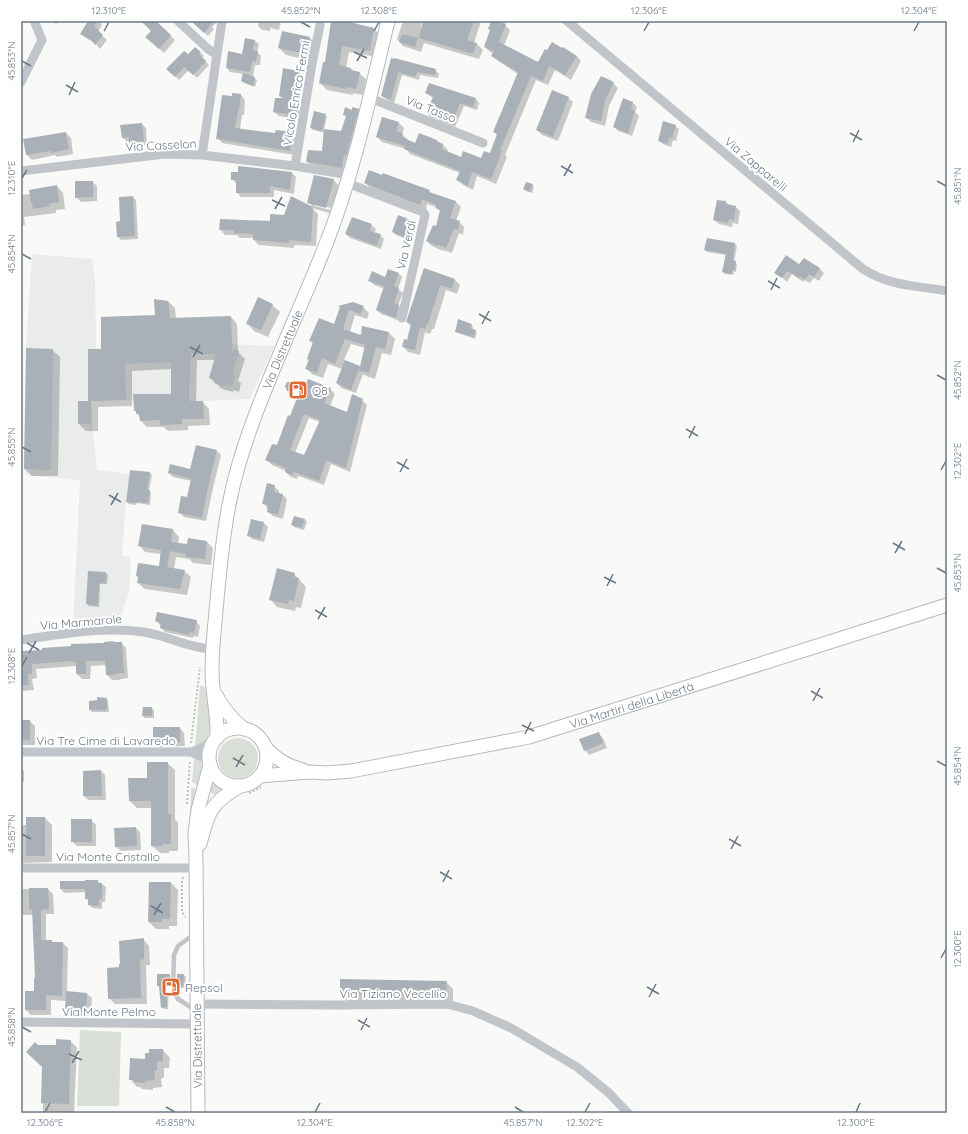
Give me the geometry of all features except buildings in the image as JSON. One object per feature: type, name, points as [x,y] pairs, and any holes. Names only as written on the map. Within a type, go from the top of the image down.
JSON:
[{"type":"main road","name":"Via Distrettuale","points":[[198,1113],[195,833],[198,810],[210,764],[209,755],[217,738],[217,716],[207,648],[230,500],[236,472],[246,441],[264,393],[326,244],[348,179],[370,98],[388,21]]},
{"type":"main road","name":"Via Martiri della Libertà","points":[[309,772],[327,773],[351,771],[529,737],[947,605]]},
{"type":"main road","name":"Via Distrettuale","points":[[212,686],[227,713],[244,729],[251,731],[258,736],[266,748],[281,762],[288,766],[309,772]]},
{"type":"main road","points":[[217,738],[222,733],[229,730],[237,728],[244,729]]},
{"type":"main road","points":[[260,776],[265,768],[267,758],[266,748]]},
{"type":"main road","points":[[210,764],[214,774],[221,781],[230,785],[240,786]]},
{"type":"main road","points":[[260,776],[309,772]]},
{"type":"main road","name":"Via Distrettuale","points":[[196,864],[210,811],[222,798],[240,786],[247,785],[260,776]]},
{"type":"street","points":[[178,21],[208,49],[217,55]]},
{"type":"street","points":[[202,155],[222,21]]},
{"type":"street","name":"Via Zapparelli","points":[[566,21],[863,269],[883,280],[947,291]]},
{"type":"street","points":[[21,82],[42,40],[35,23]]},
{"type":"street","name":"Vicolo Enrico Fermi","points":[[295,166],[320,25]]},
{"type":"street","name":"Via Tasso","points":[[370,98],[483,143]]},
{"type":"street","name":"Via Casselon","points":[[21,171],[165,154],[202,155],[295,166],[348,179]]},
{"type":"street","name":"Via Verdi","points":[[348,179],[423,212],[425,215],[402,318]]},
{"type":"street","name":"Via Marmarole","points":[[21,640],[67,633],[118,629],[159,635],[194,647],[207,648]]},
{"type":"street","name":"Via Tre Cime di Lavaredo","points":[[21,752],[200,750],[217,738]]},
{"type":"street","name":"Via Tre Cime di Lavaredo","points":[[191,749],[204,757],[210,764]]},
{"type":"street","name":"Via Monte Cristallo","points":[[21,868],[196,864]]},
{"type":"street","name":"Via Tiziano Vecellio","points":[[197,1013],[338,1005],[447,1004],[473,1011],[511,1028],[577,1067],[609,1093],[628,1113]]},
{"type":"street","name":"Via Monte Pelmo","points":[[21,1022],[197,1013]]},
{"type":"lane","points":[[197,932],[178,946],[174,954],[173,991],[178,999],[197,1013]]},
{"type":"path","points":[[191,749],[207,648]]},
{"type":"path","points":[[184,876],[182,881],[182,912],[186,918]]},
{"type":"shaded area","points":[[32,254],[92,259],[95,278],[96,349],[101,348],[101,317],[155,315],[154,299],[168,301],[170,318],[231,316],[232,344],[274,346],[250,399],[203,401],[204,419],[182,419],[182,424],[160,425],[160,420],[140,421],[139,400],[78,401],[78,424],[92,424],[97,470],[130,474],[126,502],[122,556],[131,557],[129,592],[122,613],[121,623],[73,628],[80,480],[25,475],[26,348]]},
{"type":"shaded area","points":[[200,685],[205,687],[210,728],[209,735],[206,740],[195,746]]},
{"type":"shaded area","points":[[238,738],[246,740],[252,744],[256,750],[258,758],[256,766],[252,772],[246,776],[238,778],[230,776],[224,772],[220,766],[218,758],[220,750],[224,744],[230,740]]},
{"type":"shaded area","points":[[194,757],[200,760],[203,766],[199,786],[192,782]]},
{"type":"shaded area","points":[[212,781],[225,789],[217,796],[208,791]]},
{"type":"shaded area","points":[[192,787],[198,790],[190,825],[191,788]]},
{"type":"shaded area","points":[[80,1030],[121,1032],[119,1106],[77,1106]]},
{"type":"place","name":"Q8","points":[[298,390]]},
{"type":"place","name":"Repsol","points":[[171,987]]}]
